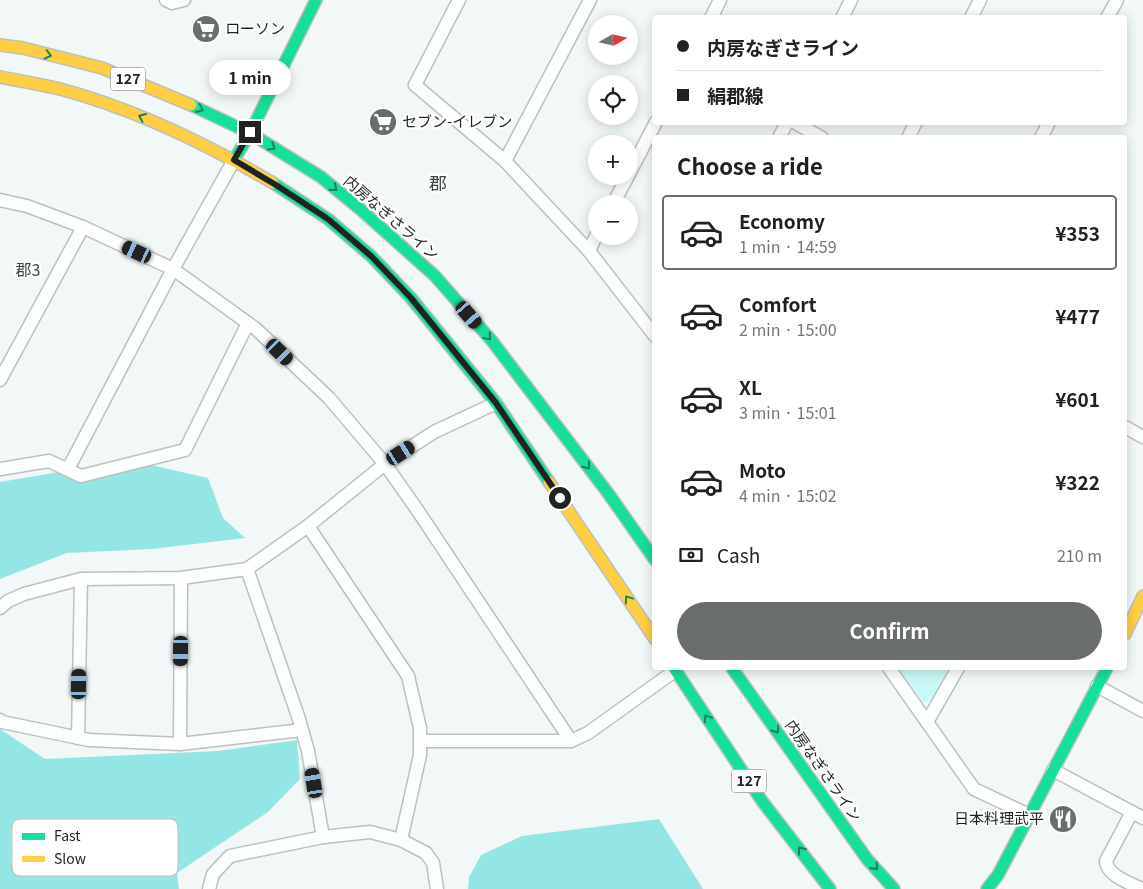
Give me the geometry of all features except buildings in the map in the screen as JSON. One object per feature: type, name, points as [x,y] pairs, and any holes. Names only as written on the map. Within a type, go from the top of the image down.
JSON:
[{"type":"main road","points":[[234,160],[316,0]]},
{"type":"main road","name":"内房なぎさライン","points":[[0,45],[23,48],[102,68],[250,132],[321,177],[435,276],[492,341],[608,493],[652,556]]},
{"type":"main road","name":"127","points":[[0,77],[60,89],[138,115],[234,160],[328,219],[371,256],[411,298],[496,403],[652,635]]},
{"type":"main road","points":[[1127,630],[1143,596]]},
{"type":"main road","name":"127","points":[[676,670],[762,800],[830,889]]},
{"type":"main road","name":"内房なぎさライン","points":[[733,670],[867,858],[894,889]]},
{"type":"main road","points":[[987,889],[998,874],[1106,670]]},
{"type":"street","points":[[166,0],[172,3],[184,0]]},
{"type":"street","points":[[460,0],[415,86],[506,161],[589,251],[652,332]]},
{"type":"street","points":[[506,161],[590,0]]},
{"type":"street","points":[[712,15],[720,0]]},
{"type":"street","points":[[844,15],[851,0]]},
{"type":"street","points":[[972,15],[980,0]]},
{"type":"street","points":[[1109,15],[1117,0]]},
{"type":"street","points":[[638,156],[654,125]]},
{"type":"street","points":[[799,125],[817,135]]},
{"type":"street","points":[[68,469],[173,269],[234,160]]},
{"type":"street","points":[[0,200],[27,206],[83,227],[173,269],[256,329],[329,398],[385,464],[571,741]]},
{"type":"street","points":[[0,380],[83,227]]},
{"type":"street","points":[[589,251],[592,245]]},
{"type":"street","points":[[0,468],[49,461],[81,476],[185,450],[248,323]]},
{"type":"street","points":[[0,608],[8,601],[24,594],[81,579],[181,578],[248,570],[308,526],[385,464],[434,432],[496,403]]},
{"type":"street","points":[[1127,428],[1143,437]]},
{"type":"street","points":[[308,526],[408,676],[420,728],[420,754],[401,840]]},
{"type":"street","points":[[248,570],[311,762],[322,837]]},
{"type":"street","points":[[180,744],[181,578]]},
{"type":"street","points":[[78,738],[81,579]]},
{"type":"street","points":[[420,741],[571,741],[588,733],[674,670]]},
{"type":"street","points":[[890,670],[974,789],[1029,815]]},
{"type":"street","points":[[927,722],[957,670]]},
{"type":"street","points":[[1097,686],[1143,711]]},
{"type":"street","points":[[0,720],[2,722],[89,740],[180,744],[302,730]]},
{"type":"street","points":[[1053,770],[1138,815],[1106,861],[1106,867],[1110,872],[1142,889]]},
{"type":"street","points":[[209,889],[213,874],[230,856],[322,837],[370,832],[401,840],[426,853],[433,864],[437,889]]},
{"type":"shaded area","points":[[129,460],[208,478],[223,518],[245,538],[152,549],[67,553],[0,579],[0,482]]},
{"type":"shaded area","points":[[899,670],[949,670],[931,701],[923,702]]},
{"type":"shaded area","points":[[0,729],[45,759],[218,751],[297,740],[300,779],[268,812],[178,872],[178,819],[12,819],[12,876],[177,876],[179,889],[0,889]]},
{"type":"shaded area","points":[[659,819],[703,889],[468,889],[469,877],[481,855],[522,836]]},
{"type":"traffic: fast","points":[[234,160],[250,133],[316,0]]},
{"type":"traffic: fast","points":[[191,105],[250,133],[321,177],[435,276],[492,341],[608,493],[652,556]]},
{"type":"traffic: fast","points":[[273,183],[328,219],[371,256],[411,298],[496,403],[549,482]]},
{"type":"traffic: fast","points":[[675,670],[762,801],[830,889]]},
{"type":"traffic: fast","points":[[733,670],[867,859],[894,889]]},
{"type":"traffic: fast","points":[[987,889],[998,875],[1106,670]]},
{"type":"traffic: slow","points":[[0,45],[23,48],[102,68],[191,105]]},
{"type":"traffic: slow","points":[[0,77],[60,89],[143,117],[196,141],[273,183]]},
{"type":"traffic: slow","points":[[549,482],[652,635]]},
{"type":"traffic: slow","points":[[1127,630],[1143,596]]},
{"type":"place","name":"ローソン","points":[[206,29]]},
{"type":"place","name":"セブン-イレブン","points":[[383,122]]},
{"type":"place","name":"日本料理武平","points":[[1063,819]]},
{"type":"district","name":"郡","points":[[438,184]]},
{"type":"district","name":"郡3","points":[[28,270]]},
{"type":"route","points":[[250,132],[234,160],[328,219],[371,256],[411,298],[496,403],[560,498]]}]
